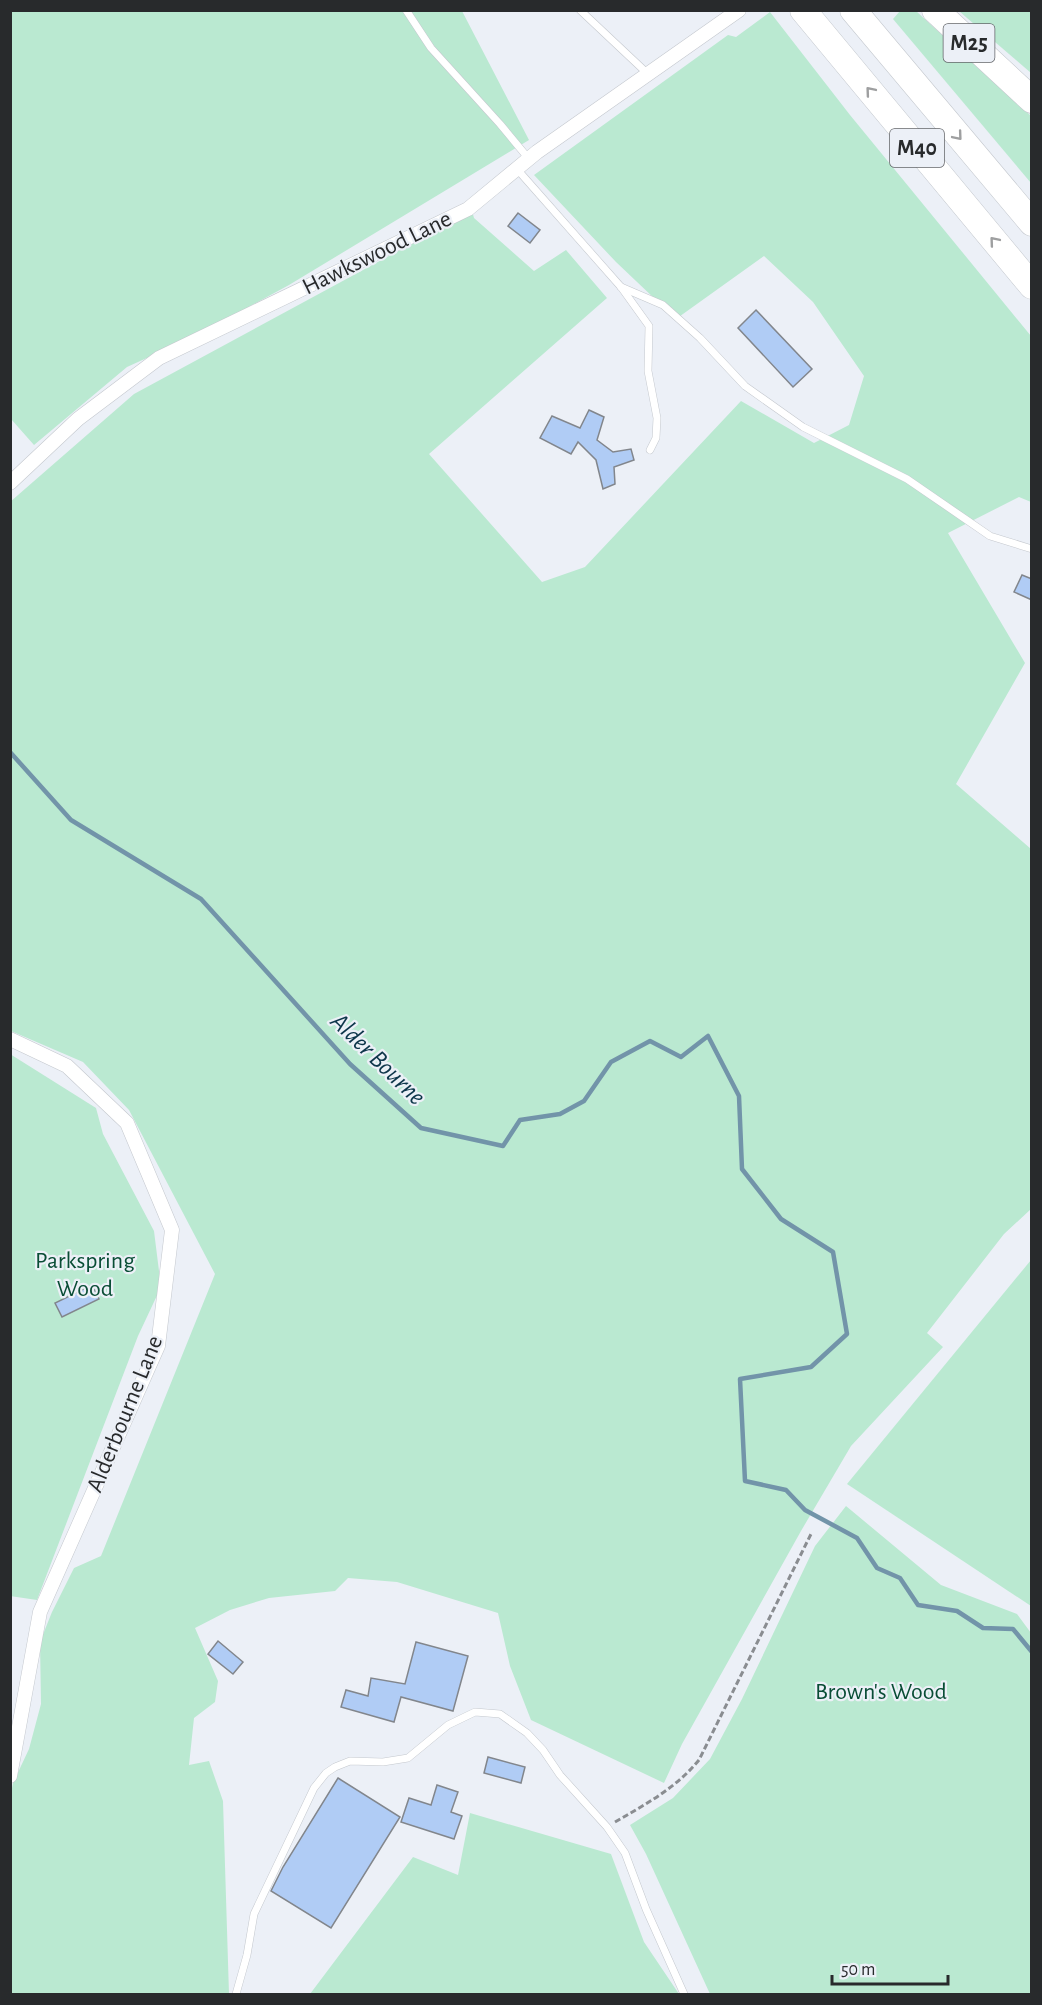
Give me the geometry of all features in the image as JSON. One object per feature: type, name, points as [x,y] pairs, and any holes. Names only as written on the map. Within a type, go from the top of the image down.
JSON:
[{"type":"highway","name":"M40","points":[[803,10],[1032,286]]},
{"type":"highway","name":"M40","points":[[853,10],[1032,224]]},
{"type":"highway","name":"M25","points":[[935,10],[1032,100]]},
{"type":"street","name":"Hawkswood Lane","points":[[10,483],[78,419],[159,358],[468,209],[516,168],[738,12]]},
{"type":"street","name":"Alderbourne Lane","points":[[10,1039],[67,1066],[127,1123],[172,1230],[158,1346],[40,1612],[10,1776]]},
{"type":"lane","points":[[406,10],[431,48],[529,159]]},
{"type":"lane","points":[[580,10],[648,74]]},
{"type":"lane","points":[[516,168],[621,287],[649,326],[648,371],[657,418],[656,438],[650,450]]},
{"type":"lane","points":[[621,287],[663,305],[700,338],[746,386],[803,427],[912,482],[990,536],[1032,549]]},
{"type":"lane","points":[[236,1995],[247,1955],[254,1914],[314,1788],[326,1773],[350,1761],[382,1762],[408,1758],[448,1725],[475,1712],[500,1714],[527,1733],[573,1791],[607,1827],[625,1853],[646,1910],[684,1995]]},
{"type":"path","points":[[607,1827],[666,1792],[699,1760],[811,1534]]},
{"type":"green space","points":[[11,11],[462,11],[529,140],[289,285],[193,337],[127,367],[34,445],[11,419]]},
{"type":"green space","points":[[900,11],[916,11],[1031,116],[1031,183],[893,19]]},
{"type":"green space","points":[[959,11],[1031,11],[1031,73],[967,18]]},
{"type":"green space","points":[[770,12],[850,115],[1031,336],[1031,502],[1019,497],[948,533],[1025,663],[956,784],[1031,849],[1031,1209],[1004,1234],[927,1333],[943,1347],[851,1446],[682,1744],[664,1783],[531,1720],[510,1666],[498,1613],[397,1582],[348,1578],[335,1591],[269,1598],[230,1610],[195,1628],[218,1681],[215,1702],[194,1718],[189,1765],[209,1761],[223,1801],[229,1994],[11,1994],[11,1793],[13,1783],[29,1749],[41,1704],[40,1642],[74,1568],[101,1556],[215,1274],[129,1110],[83,1062],[11,1031],[10,502],[134,394],[472,211],[474,218],[534,271],[566,250],[607,298],[429,454],[542,582],[585,567],[741,401],[814,443],[849,425],[864,376],[813,302],[764,256],[676,319],[616,262],[534,175],[728,35],[736,37]]},
{"type":"green space","name":"Parkspring Wood","points":[[10,1054],[96,1108],[103,1134],[154,1231],[161,1287],[138,1336],[37,1600],[10,1596]]},
{"type":"green space","points":[[1031,1260],[1031,1606],[847,1484]]},
{"type":"green space","name":"Brown's Wood","points":[[846,1506],[941,1585],[1017,1614],[1031,1633],[1031,1994],[710,1994],[646,1854],[630,1825],[673,1798],[710,1759],[742,1699],[815,1546]]},
{"type":"green space","points":[[470,1813],[611,1854],[644,1942],[679,1994],[310,1994],[413,1857],[458,1875]]},
{"type":"building","points":[[518,213],[540,230],[530,243],[508,226]]},
{"type":"building","points":[[756,310],[812,369],[793,387],[738,328]]},
{"type":"building","points":[[589,410],[604,417],[597,440],[613,452],[631,449],[634,460],[614,467],[615,484],[603,489],[596,460],[578,442],[571,454],[540,438],[552,416],[580,428]]},
{"type":"building","points":[[1022,575],[1032,579],[1032,600],[1014,592]]},
{"type":"building","points":[[92,1285],[99,1299],[62,1317],[55,1303]]},
{"type":"building","points":[[218,1641],[243,1662],[233,1674],[208,1654]]},
{"type":"building","points":[[416,1642],[468,1656],[453,1711],[401,1697],[394,1722],[341,1707],[346,1690],[368,1696],[371,1678],[405,1684]]},
{"type":"building","points":[[488,1757],[525,1767],[521,1783],[484,1773]]},
{"type":"building","points":[[338,1778],[400,1817],[331,1928],[271,1891],[283,1867]]},
{"type":"building","points":[[437,1785],[458,1792],[451,1812],[462,1816],[454,1839],[401,1822],[409,1798],[431,1805]]},
{"type":"waterway","name":"Alder Bourne","points":[[10,752],[71,820],[201,899],[350,1064],[421,1128],[503,1146],[520,1120],[560,1114],[584,1101],[611,1062],[650,1041],[681,1057],[708,1036],[739,1096],[742,1169],[781,1219],[833,1252],[847,1334],[811,1367],[740,1379],[745,1481],[786,1490],[805,1510],[857,1538],[877,1568],[900,1578],[918,1605],[957,1611],[983,1628],[1013,1629],[1032,1652]]}]
